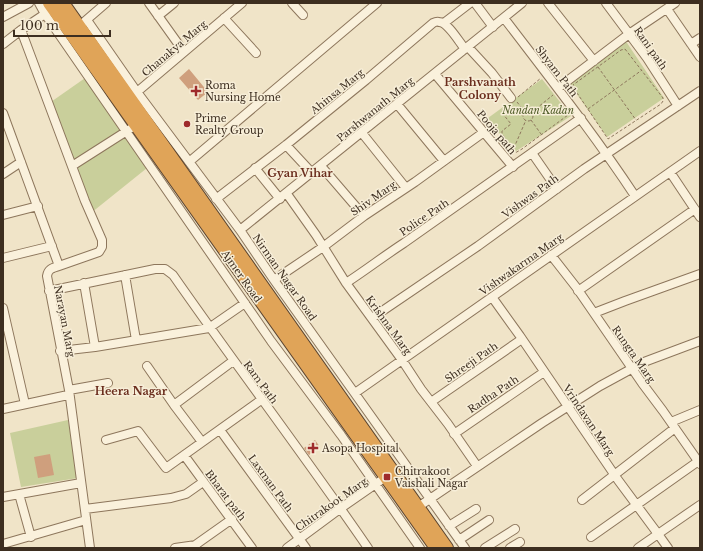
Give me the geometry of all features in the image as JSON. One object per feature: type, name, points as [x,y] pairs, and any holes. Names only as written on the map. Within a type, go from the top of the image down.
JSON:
[{"type":"highway","name":"Ajmer Road","points":[[63,3],[83,23],[390,474],[436,548]]},
{"type":"highway","name":"Ajmer Road","points":[[50,7],[131,128],[390,474],[418,507],[447,548]]},
{"type":"street","points":[[3,17],[29,3]]},
{"type":"street","points":[[39,3],[50,7]]},
{"type":"street","points":[[83,23],[106,3]]},
{"type":"street","points":[[149,3],[184,52]]},
{"type":"street","points":[[158,16],[174,3]]},
{"type":"street","name":"Chanakya Marg","points":[[137,92],[242,3]]},
{"type":"street","points":[[292,3],[303,15]]},
{"type":"street","points":[[189,162],[377,3]]},
{"type":"street","points":[[470,3],[444,23],[467,48],[510,101]]},
{"type":"street","points":[[475,3],[493,27]]},
{"type":"street","name":"Parshwanath Marg","points":[[240,230],[287,194],[522,3]]},
{"type":"street","points":[[548,3],[596,64]]},
{"type":"street","name":"Rani path","points":[[606,3],[647,58],[678,106]]},
{"type":"street","points":[[557,91],[596,64],[629,34],[676,3]]},
{"type":"street","points":[[3,44],[50,7]]},
{"type":"street","points":[[667,9],[700,57]]},
{"type":"street","points":[[224,18],[256,53]]},
{"type":"street","name":"Shyam Path","points":[[504,18],[557,91],[580,118],[607,154],[635,196]]},
{"type":"street","name":"Ahinsa Marg","points":[[216,199],[286,145],[366,80],[432,22],[444,23]]},
{"type":"street","name":"Nirman Nagar Road","points":[[83,23],[137,92],[240,230],[465,548]]},
{"type":"street","points":[[3,114],[59,266],[99,252],[102,247],[102,240],[72,166],[21,30]]},
{"type":"street","points":[[691,44],[700,38]]},
{"type":"street","name":"Pooja path","points":[[435,74],[512,166]]},
{"type":"street","name":"Vishwas Path","points":[[372,318],[472,251],[557,189],[700,91]]},
{"type":"street","points":[[397,104],[444,161]]},
{"type":"street","name":"Police Path","points":[[346,282],[370,267],[580,118]]},
{"type":"street","points":[[72,166],[131,128],[245,303],[376,484],[420,548]]},
{"type":"street","name":"Shiv Marg","points":[[274,280],[323,247],[364,216],[484,132]]},
{"type":"street","points":[[362,133],[406,188]]},
{"type":"street","points":[[286,145],[312,173]]},
{"type":"street","name":"Vishwakarma Marg","points":[[355,393],[700,151]]},
{"type":"street","points":[[532,153],[557,189]]},
{"type":"street","points":[[3,174],[21,162]]},
{"type":"street","points":[[321,166],[364,216]]},
{"type":"street","points":[[255,168],[280,199]]},
{"type":"street","points":[[670,172],[700,217]]},
{"type":"street","name":"Krishna Marg","points":[[287,194],[346,282],[402,360],[420,389],[477,466]]},
{"type":"street","points":[[3,215],[38,206]]},
{"type":"street","points":[[578,291],[695,209]]},
{"type":"street","points":[[3,258],[52,246]]},
{"type":"street","name":"Rungta Marg","points":[[551,255],[561,266],[632,369],[699,462]]},
{"type":"street","name":"Narayan Marg","points":[[59,266],[51,269],[47,276],[69,392],[90,548]]},
{"type":"street","name":"Ram Path","points":[[125,275],[155,269],[165,269],[173,275],[261,400],[341,508],[368,548]]},
{"type":"street","points":[[594,313],[700,274]]},
{"type":"street","points":[[49,290],[125,275],[136,340]]},
{"type":"street","points":[[84,283],[95,347]]},
{"type":"street","name":"Vrindavan Marg","points":[[492,297],[614,474],[668,548]]},
{"type":"street","points":[[60,350],[95,347],[210,328],[245,303]]},
{"type":"street","points":[[3,308],[25,404]]},
{"type":"street","name":"Shreeji Path","points":[[431,402],[522,339]]},
{"type":"street","points":[[418,507],[477,466],[600,386],[644,362],[700,340]]},
{"type":"street","points":[[174,405],[233,361]]},
{"type":"street","points":[[147,366],[202,442]]},
{"type":"street","name":"Radha Path","points":[[454,434],[544,372]]},
{"type":"street","points":[[3,409],[108,383]]},
{"type":"street","points":[[106,440],[138,431],[166,468],[261,400]]},
{"type":"street","points":[[582,500],[673,425],[700,410]]},
{"type":"street","name":"Laxman Path","points":[[220,430],[306,548]]},
{"type":"street","name":"Bharat path","points":[[184,455],[252,548]]},
{"type":"street","points":[[591,537],[636,504],[699,462]]},
{"type":"street","name":"Chitrakoot Marg","points":[[287,548],[390,474],[407,466]]},
{"type":"street","points":[[85,509],[171,498],[186,494],[204,482]]},
{"type":"street","points":[[3,497],[81,483]]},
{"type":"street","points":[[19,494],[31,536]]},
{"type":"street","points":[[638,548],[700,505]]},
{"type":"street","points":[[449,526],[476,509]]},
{"type":"street","points":[[175,548],[194,546],[232,519]]},
{"type":"street","points":[[3,544],[86,520]]},
{"type":"street","points":[[459,540],[489,520]]},
{"type":"street","points":[[485,548],[515,530]]},
{"type":"street","points":[[510,548],[520,542]]},
{"type":"path","points":[[625,49],[642,70],[663,101],[661,104],[608,139],[587,110],[573,88],[573,85],[596,64],[625,49]]},
{"type":"path","points":[[596,64],[636,120]]},
{"type":"path","points":[[587,110],[642,70]]},
{"type":"path","points":[[526,112],[515,99],[543,77]]},
{"type":"path","points":[[526,112],[532,112],[557,91]]},
{"type":"path","points":[[510,101],[503,109],[503,114],[511,124],[502,132],[502,134],[515,153],[569,114]]},
{"type":"path","points":[[512,166],[513,150],[526,120],[524,116],[526,112]]},
{"type":"path","points":[[531,120],[533,116],[532,112]]},
{"type":"path","points":[[526,120],[531,120]]},
{"type":"path","points":[[531,120],[541,134]]},
{"type":"green space","points":[[625,40],[664,98],[607,137],[569,83]]},
{"type":"green space","points":[[88,76],[147,168],[91,213],[48,104]]},
{"type":"green space","name":"Nandan Kadan","points":[[542,79],[571,116],[513,153],[488,118]]},
{"type":"green space","points":[[68,420],[78,478],[21,487],[10,433]]},
{"type":"building","points":[[189,69],[208,92],[198,100],[179,78]]},
{"type":"building","points":[[315,440],[320,447],[309,455],[304,448]]},
{"type":"building","points":[[50,454],[54,475],[38,478],[34,457]]},
{"type":"place","name":"Roma Nursing Home","points":[[196,91]]},
{"type":"place","name":"Prime Realty Group","points":[[187,124]]},
{"type":"place","name":"Asopa Hospital","points":[[313,448]]},
{"type":"place","name":"Chitrakoot Vaishali Nagar","points":[[387,477]]},
{"type":"district","name":"Parshvanath Colony","points":[[480,88]]},
{"type":"district","name":"Gyan Vihar","points":[[300,173]]},
{"type":"district","name":"Heera Nagar","points":[[131,391]]}]
